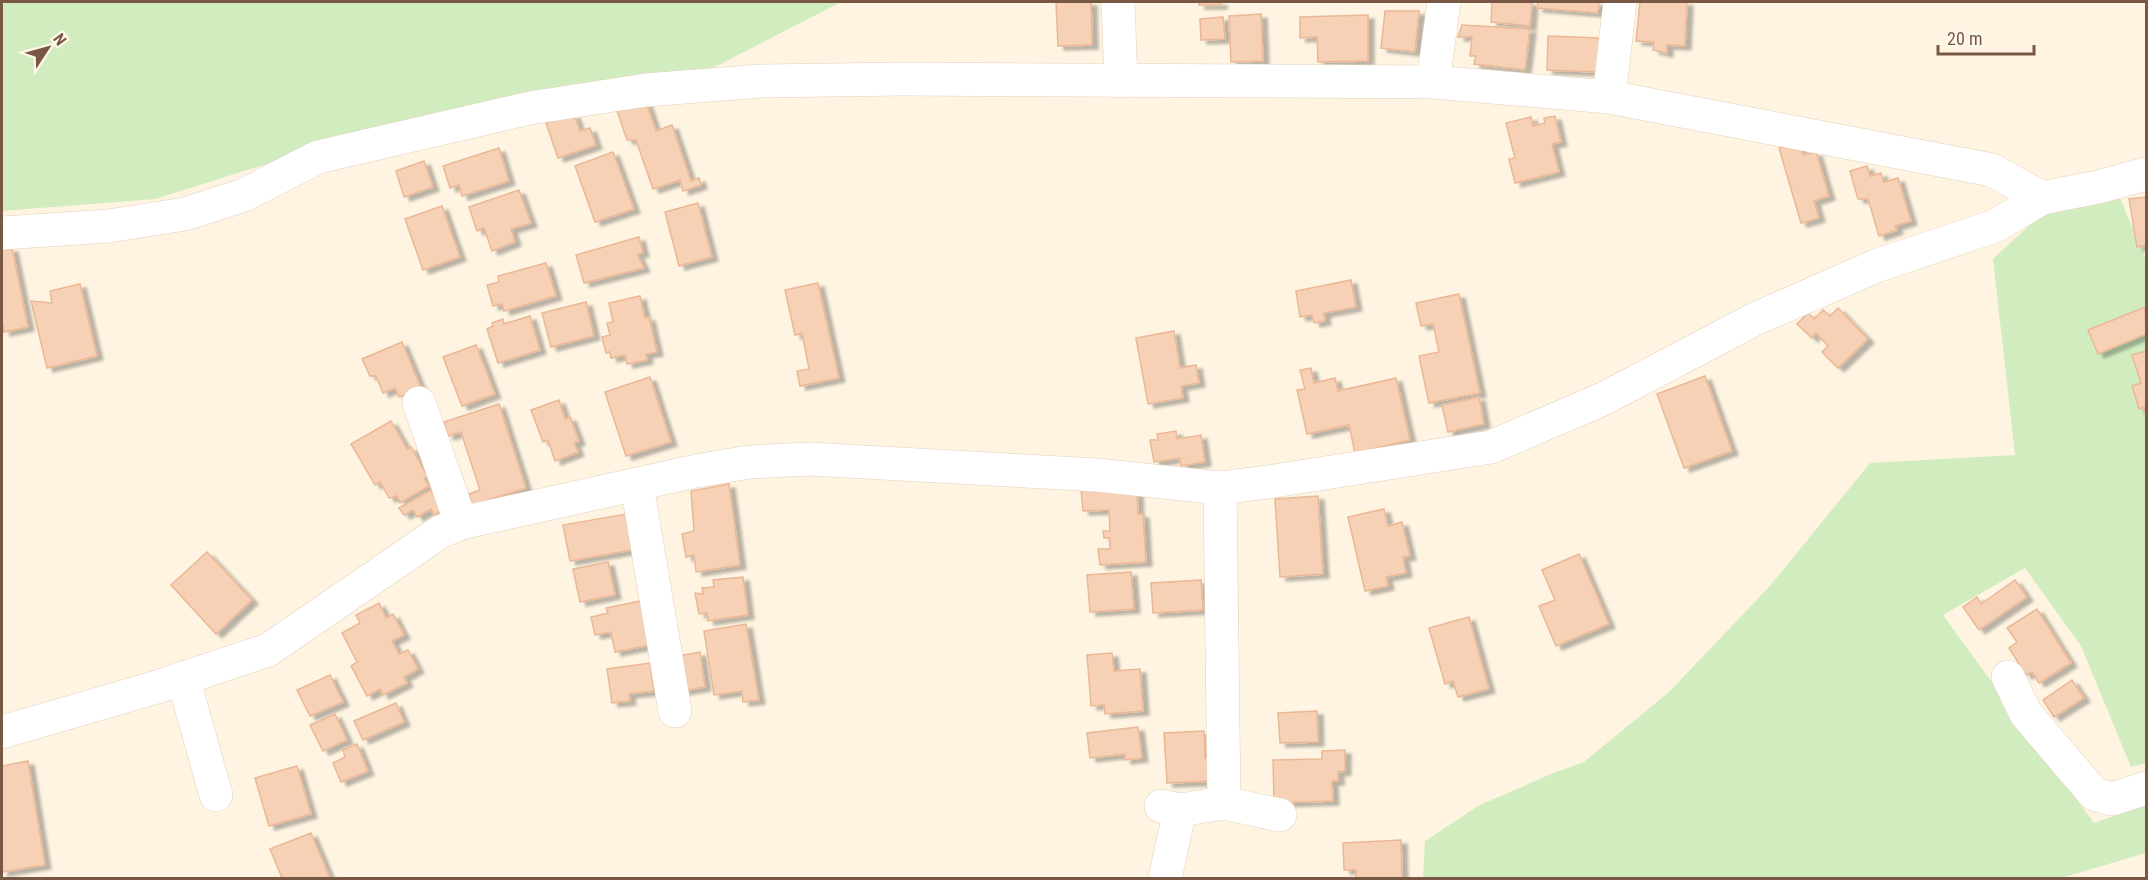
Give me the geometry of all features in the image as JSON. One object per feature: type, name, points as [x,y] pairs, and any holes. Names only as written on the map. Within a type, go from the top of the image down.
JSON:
[{"type":"street","points":[[1118,2],[1121,81]]},
{"type":"street","points":[[1433,82],[1444,2]]},
{"type":"street","points":[[1609,97],[1620,2]]},
{"type":"street","points":[[2,233],[109,226],[185,214],[244,195],[318,156],[530,108],[646,90],[761,81],[1299,80],[1433,82],[1609,97],[1992,170],[2042,198]]},
{"type":"street","points":[[2,732],[268,650],[440,532],[461,523],[696,471],[749,462],[810,459],[1098,475],[1220,488],[1491,447],[1603,399],[1755,319],[1876,266],[1995,226],[2042,198],[2098,187],[2146,174]]},
{"type":"street","points":[[419,403],[461,523]]},
{"type":"street","points":[[637,485],[675,711]]},
{"type":"street","points":[[1220,488],[1224,803]]},
{"type":"street","points":[[2008,677],[2026,714],[2094,794],[2112,798],[2146,788]]},
{"type":"street","points":[[183,678],[216,795]]},
{"type":"street","points":[[1165,879],[1171,808],[1224,803],[1280,815]]},
{"type":"green space","points":[[2,2],[841,2],[713,68],[407,120],[155,199],[2,211]]},
{"type":"green space","points":[[2116,189],[2146,259],[2146,763],[2131,767],[2081,646],[2025,568],[1943,615],[2094,823],[2146,804],[2146,853],[2061,878],[1423,878],[1425,841],[1478,806],[1584,762],[1669,692],[1770,586],[1870,463],[2015,455],[1993,259],[2049,207]]},
{"type":"building","points":[[1056,2],[1091,2],[1092,45],[1058,46]]},
{"type":"building","points":[[1199,2],[1221,2],[1221,5],[1199,5]]},
{"type":"building","points":[[1492,2],[1532,2],[1530,26],[1491,22]]},
{"type":"building","points":[[1538,2],[1599,2],[1598,13],[1537,8]]},
{"type":"building","points":[[1640,2],[1687,2],[1685,46],[1667,45],[1667,53],[1653,50],[1654,42],[1636,41]]},
{"type":"building","points":[[1385,11],[1419,11],[1415,52],[1381,48]]},
{"type":"building","points":[[1261,14],[1263,61],[1231,62],[1229,16]]},
{"type":"building","points":[[1368,15],[1368,61],[1318,62],[1317,37],[1300,38],[1300,17]]},
{"type":"building","points":[[1223,17],[1225,39],[1201,40],[1200,19]]},
{"type":"building","points":[[1462,25],[1530,29],[1525,70],[1474,64],[1476,56],[1470,56],[1472,37],[1458,37]]},
{"type":"building","points":[[1548,36],[1599,38],[1598,72],[1547,70]]},
{"type":"building","points":[[646,102],[656,131],[672,125],[691,181],[699,178],[701,185],[683,191],[680,180],[653,189],[636,140],[627,140],[617,111]]},
{"type":"building","points":[[574,114],[580,131],[590,128],[596,145],[558,158],[546,123]]},
{"type":"building","points":[[1555,116],[1561,142],[1552,144],[1559,172],[1515,183],[1509,159],[1515,158],[1506,123],[1531,117],[1533,126],[1545,123],[1544,118]]},
{"type":"building","points":[[1799,142],[1803,155],[1816,152],[1829,196],[1814,201],[1819,218],[1801,223],[1779,148]]},
{"type":"building","points":[[499,148],[509,181],[462,196],[459,185],[450,188],[443,166]]},
{"type":"building","points":[[613,152],[634,209],[595,222],[575,166]]},
{"type":"building","points":[[424,161],[433,187],[404,197],[396,171]]},
{"type":"building","points":[[1867,166],[1870,176],[1881,173],[1884,182],[1898,178],[1911,221],[1895,226],[1897,230],[1879,236],[1868,199],[1858,199],[1850,171]]},
{"type":"building","points":[[519,190],[531,223],[511,229],[515,242],[492,251],[484,228],[477,231],[469,207]]},
{"type":"building","points":[[2146,197],[2146,245],[2137,247],[2129,199]]},
{"type":"building","points":[[698,203],[712,257],[679,266],[665,212]]},
{"type":"building","points":[[442,206],[460,257],[423,270],[405,219]]},
{"type":"building","points":[[639,237],[643,253],[637,254],[644,268],[584,283],[576,255]]},
{"type":"building","points":[[12,248],[28,327],[4,332],[2,250]]},
{"type":"building","points":[[546,263],[556,296],[504,311],[502,304],[493,306],[487,285],[499,282],[498,276]]},
{"type":"building","points":[[1351,280],[1356,307],[1324,313],[1325,321],[1314,323],[1312,315],[1300,317],[1296,291]]},
{"type":"building","points":[[818,283],[839,378],[800,386],[797,371],[809,369],[802,333],[795,335],[785,290]]},
{"type":"building","points":[[80,284],[97,356],[47,368],[31,301],[52,303],[50,291]]},
{"type":"building","points":[[1459,294],[1480,393],[1429,403],[1419,356],[1439,352],[1433,324],[1421,326],[1416,303]]},
{"type":"building","points":[[640,296],[645,318],[649,317],[657,352],[646,354],[647,360],[627,364],[625,355],[611,358],[610,352],[606,353],[602,337],[610,335],[607,323],[613,322],[609,303]]},
{"type":"building","points":[[586,302],[594,336],[551,347],[542,313]]},
{"type":"building","points":[[2145,307],[2146,334],[2098,354],[2088,330]]},
{"type":"building","points":[[1838,308],[1868,339],[1838,368],[1822,352],[1828,346],[1816,333],[1812,338],[1797,324],[1808,313],[1814,319],[1823,310],[1830,316]]},
{"type":"building","points":[[530,316],[540,350],[498,363],[487,329],[493,326],[492,323],[503,319],[504,324]]},
{"type":"building","points":[[1174,331],[1180,368],[1196,365],[1199,383],[1181,386],[1183,398],[1148,404],[1136,338]]},
{"type":"building","points":[[402,342],[421,388],[399,397],[395,388],[383,393],[376,376],[370,376],[362,359]]},
{"type":"building","points":[[476,345],[495,394],[462,406],[443,357]]},
{"type":"building","points":[[2146,351],[2146,416],[2144,407],[2139,409],[2132,386],[2141,383],[2132,355]]},
{"type":"building","points":[[1311,368],[1314,383],[1335,378],[1338,391],[1396,378],[1410,440],[1355,453],[1349,425],[1307,434],[1297,390],[1305,389],[1300,370]]},
{"type":"building","points":[[1705,376],[1732,451],[1684,468],[1657,394]]},
{"type":"building","points":[[650,377],[671,442],[626,456],[605,392]]},
{"type":"building","points":[[1479,397],[1484,424],[1448,432],[1442,405]]},
{"type":"building","points":[[559,400],[565,419],[570,417],[579,441],[574,443],[578,452],[555,461],[548,440],[543,442],[531,410]]},
{"type":"building","points":[[499,404],[526,488],[472,505],[469,494],[480,490],[461,432],[448,436],[444,422]]},
{"type":"building","points":[[391,421],[407,449],[411,447],[428,477],[424,478],[429,486],[400,503],[397,496],[389,498],[380,482],[375,485],[351,444]]},
{"type":"building","points":[[1176,431],[1177,439],[1201,435],[1205,462],[1181,466],[1180,458],[1154,462],[1150,440],[1158,440],[1157,434]]},
{"type":"building","points":[[729,484],[740,565],[696,572],[694,555],[686,557],[682,534],[694,531],[691,491]]},
{"type":"building","points":[[431,490],[442,510],[434,515],[431,509],[417,517],[413,510],[404,515],[399,508]]},
{"type":"building","points":[[1081,490],[1137,491],[1138,514],[1143,514],[1146,562],[1100,565],[1098,549],[1110,549],[1110,538],[1104,538],[1103,531],[1110,531],[1109,510],[1083,511]]},
{"type":"building","points":[[1318,496],[1323,574],[1280,577],[1275,499]]},
{"type":"building","points":[[1384,509],[1388,526],[1402,522],[1410,556],[1403,557],[1406,573],[1386,577],[1388,586],[1365,591],[1348,517]]},
{"type":"building","points":[[626,514],[632,550],[570,561],[563,525]]},
{"type":"building","points":[[207,552],[252,600],[216,634],[171,585]]},
{"type":"building","points":[[1579,554],[1609,624],[1556,646],[1539,606],[1555,600],[1542,570]]},
{"type":"building","points":[[608,562],[615,595],[580,602],[573,569]]},
{"type":"building","points":[[1131,572],[1134,609],[1090,612],[1087,575]]},
{"type":"building","points":[[743,577],[748,615],[708,621],[707,613],[699,614],[695,593],[703,594],[702,588],[714,587],[713,580]]},
{"type":"building","points":[[1201,580],[1203,610],[1153,613],[1151,583]]},
{"type":"building","points":[[2015,580],[2027,597],[1979,630],[1963,607],[1977,597],[1981,604]]},
{"type":"building","points":[[640,601],[650,645],[615,652],[611,632],[595,635],[591,617],[608,613],[606,608]]},
{"type":"building","points":[[379,603],[386,618],[393,614],[404,635],[392,641],[399,654],[408,650],[418,669],[404,677],[407,683],[383,695],[380,689],[367,696],[351,666],[357,662],[342,633],[360,623],[356,615]]},
{"type":"building","points":[[2037,609],[2071,663],[2039,683],[2032,672],[2026,675],[2009,648],[2017,642],[2007,628]]},
{"type":"building","points":[[1469,617],[1489,689],[1458,697],[1453,681],[1445,684],[1429,628]]},
{"type":"building","points":[[746,624],[759,700],[743,702],[742,691],[714,695],[704,631]]},
{"type":"building","points":[[700,652],[705,687],[683,691],[677,656]]},
{"type":"building","points":[[1112,653],[1114,671],[1140,669],[1143,711],[1105,714],[1104,705],[1091,706],[1087,655]]},
{"type":"building","points":[[650,663],[654,691],[629,694],[630,701],[612,703],[607,669]]},
{"type":"building","points":[[330,675],[343,702],[310,716],[297,690]]},
{"type":"building","points":[[2072,680],[2084,698],[2054,717],[2043,700]]},
{"type":"building","points":[[396,703],[404,722],[363,740],[354,721]]},
{"type":"building","points":[[1317,711],[1318,742],[1280,743],[1278,713]]},
{"type":"building","points":[[335,714],[347,740],[323,751],[310,725]]},
{"type":"building","points":[[1138,727],[1142,758],[1125,760],[1125,754],[1090,758],[1087,733]]},
{"type":"building","points":[[1204,731],[1205,758],[1216,757],[1217,781],[1167,783],[1164,733]]},
{"type":"building","points":[[357,744],[368,771],[341,782],[333,763],[345,757],[343,750]]},
{"type":"building","points":[[1345,750],[1345,771],[1338,772],[1338,781],[1332,781],[1333,801],[1274,803],[1273,760],[1322,759],[1322,751]]},
{"type":"building","points":[[28,761],[45,865],[2,872],[2,766]]},
{"type":"building","points":[[297,766],[311,814],[269,826],[255,778]]},
{"type":"building","points":[[311,833],[330,878],[282,878],[270,849]]},
{"type":"building","points":[[1401,840],[1402,878],[1356,878],[1356,870],[1344,870],[1343,843]]}]
